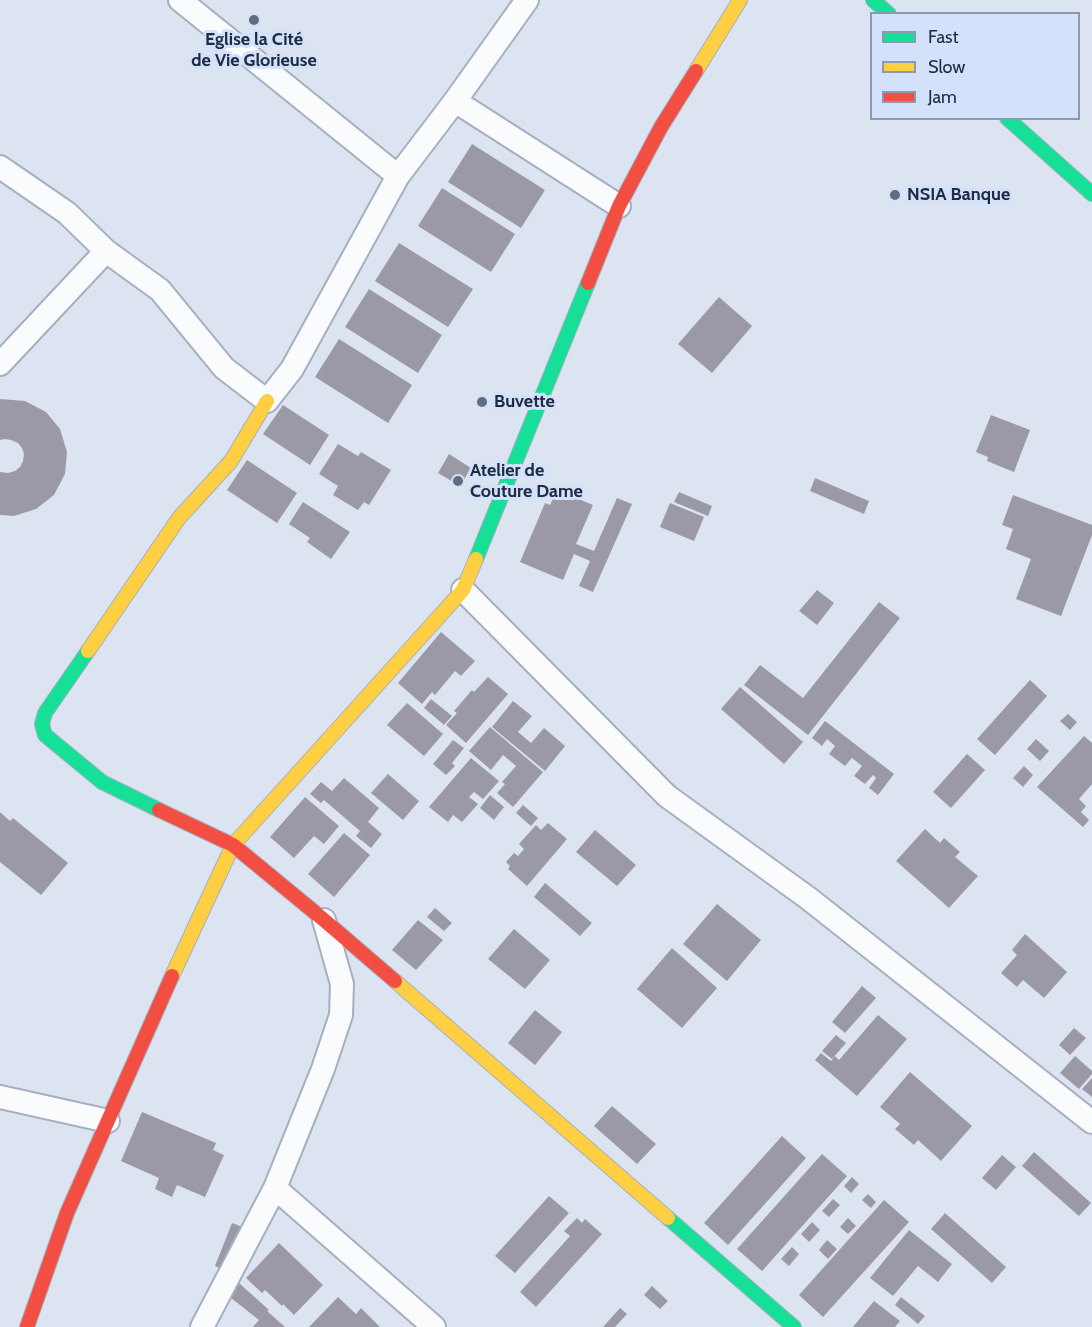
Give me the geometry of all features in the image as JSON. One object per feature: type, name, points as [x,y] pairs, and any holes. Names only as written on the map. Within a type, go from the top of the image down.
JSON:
[{"type":"street","points":[[180,0],[398,176]]},
{"type":"street","points":[[527,0],[398,176],[292,369],[267,401],[231,461],[179,518],[45,712],[42,724],[45,735],[102,782],[233,845],[324,920],[794,1327]]},
{"type":"street","points":[[27,1327],[68,1213],[233,845],[463,590],[619,206],[662,127],[740,0]]},
{"type":"street","points":[[873,0],[887,12]]},
{"type":"street","points":[[455,100],[619,206]]},
{"type":"street","points":[[1009,120],[1092,194]]},
{"type":"street","points":[[0,167],[68,213],[106,251],[160,290],[224,368],[267,401]]},
{"type":"street","points":[[0,364],[106,251]]},
{"type":"street","points":[[463,590],[667,796],[808,898],[1092,1122]]},
{"type":"street","points":[[202,1327],[275,1188],[323,1069],[341,1015],[342,984],[324,920]]},
{"type":"street","points":[[0,1097],[108,1121]]},
{"type":"street","points":[[275,1188],[434,1327]]},
{"type":"building","points":[[472,144],[545,190],[521,228],[448,182]]},
{"type":"building","points":[[442,188],[515,234],[491,272],[418,226]]},
{"type":"building","points":[[399,243],[473,289],[448,327],[375,281]]},
{"type":"building","points":[[369,289],[442,335],[418,373],[345,327]]},
{"type":"building","points":[[719,297],[752,326],[712,373],[678,344]]},
{"type":"building","points":[[339,339],[412,385],[388,423],[315,377]]},
{"type":"building","points":[[0,399],[25,401],[46,412],[60,429],[67,452],[65,474],[54,495],[36,509],[14,516],[0,515],[0,472],[15,471],[20,467],[24,454],[18,443],[5,439],[0,440]]},
{"type":"building","points":[[283,405],[329,435],[310,465],[263,434]]},
{"type":"building","points":[[991,415],[1030,430],[1014,472],[987,461],[988,457],[976,452]]},
{"type":"building","points":[[338,444],[358,456],[361,452],[391,470],[369,505],[364,502],[358,510],[333,495],[338,486],[319,474]]},
{"type":"building","points":[[449,454],[471,468],[460,486],[438,473]]},
{"type":"building","points":[[247,460],[297,493],[277,523],[227,490]]},
{"type":"building","points":[[815,478],[869,501],[864,514],[810,491]]},
{"type":"building","points":[[557,490],[593,505],[576,544],[594,551],[617,498],[632,504],[593,592],[579,586],[590,561],[574,554],[563,580],[520,562],[545,503],[550,505]]},
{"type":"building","points":[[679,492],[712,506],[708,516],[674,502]]},
{"type":"building","points":[[1013,495],[1092,525],[1092,535],[1061,616],[1016,599],[1031,559],[1006,549],[1013,529],[1002,525]]},
{"type":"building","points":[[303,502],[350,532],[331,559],[307,542],[310,538],[289,524]]},
{"type":"building","points":[[670,503],[704,517],[694,541],[660,527]]},
{"type":"building","points":[[817,590],[834,603],[817,625],[799,611]]},
{"type":"building","points":[[879,602],[900,618],[808,735],[744,685],[760,665],[803,698]]},
{"type":"building","points":[[441,632],[475,661],[461,676],[455,671],[435,695],[432,692],[422,704],[398,683]]},
{"type":"building","points":[[488,677],[508,694],[466,743],[446,725],[457,713],[454,711],[472,690],[474,692]]},
{"type":"building","points":[[1030,680],[1047,696],[995,755],[977,739]]},
{"type":"building","points":[[740,687],[803,742],[784,764],[721,709]]},
{"type":"building","points":[[431,699],[452,716],[444,725],[424,708]]},
{"type":"building","points":[[513,701],[532,716],[518,732],[531,743],[544,728],[565,746],[545,771],[492,727]]},
{"type":"building","points":[[407,703],[443,734],[424,756],[387,725]]},
{"type":"building","points":[[1068,714],[1077,722],[1070,730],[1060,721]]},
{"type":"building","points":[[825,721],[894,774],[878,795],[869,788],[876,778],[873,775],[865,784],[854,776],[862,766],[852,758],[845,766],[829,754],[835,746],[827,739],[822,746],[812,738]]},
{"type":"building","points":[[490,727],[543,772],[513,807],[497,793],[505,784],[502,782],[516,766],[503,755],[491,770],[469,751]]},
{"type":"building","points":[[1084,736],[1092,743],[1092,784],[1079,799],[1086,806],[1081,812],[1089,820],[1083,827],[1037,787]]},
{"type":"building","points":[[1036,739],[1049,751],[1040,761],[1027,749]]},
{"type":"building","points":[[453,740],[464,748],[452,763],[455,766],[446,775],[433,764]]},
{"type":"building","points":[[967,754],[985,770],[951,808],[933,792]]},
{"type":"building","points":[[471,758],[499,781],[483,799],[474,792],[469,797],[478,804],[462,822],[453,815],[448,822],[429,807]]},
{"type":"building","points":[[1024,766],[1033,775],[1023,787],[1013,778]]},
{"type":"building","points":[[388,774],[419,801],[403,820],[371,793]]},
{"type":"building","points":[[344,778],[379,808],[368,822],[382,834],[371,848],[356,836],[360,831],[324,800],[321,803],[310,794],[321,782],[332,791]]},
{"type":"building","points":[[490,795],[504,807],[494,820],[480,808]]},
{"type":"building","points":[[305,797],[339,826],[324,844],[314,836],[294,858],[270,837]]},
{"type":"building","points":[[523,805],[538,818],[531,826],[516,813]]},
{"type":"building","points":[[0,812],[10,821],[13,818],[68,863],[41,895],[0,862]]},
{"type":"building","points":[[548,823],[567,839],[527,886],[508,869],[510,866],[506,862],[514,853],[518,856],[524,849],[519,844],[536,825],[541,830]]},
{"type":"building","points":[[925,829],[940,843],[944,838],[960,852],[955,857],[978,876],[949,908],[896,861]]},
{"type":"building","points":[[595,830],[636,865],[617,886],[576,852]]},
{"type":"building","points":[[344,833],[370,855],[334,897],[308,874]]},
{"type":"building","points":[[545,883],[592,923],[580,936],[534,897]]},
{"type":"building","points":[[717,904],[761,940],[727,981],[683,944]]},
{"type":"building","points":[[435,908],[452,923],[444,931],[427,917]]},
{"type":"building","points":[[418,920],[443,940],[416,970],[392,950]]},
{"type":"building","points":[[514,929],[550,960],[525,989],[488,959]]},
{"type":"building","points":[[1025,934],[1067,972],[1044,998],[1023,980],[1017,987],[1001,973],[1017,955],[1012,950]]},
{"type":"building","points":[[672,948],[717,988],[682,1028],[637,989]]},
{"type":"building","points":[[862,986],[876,998],[845,1033],[832,1022]]},
{"type":"building","points":[[535,1010],[562,1032],[535,1065],[508,1043]]},
{"type":"building","points":[[878,1015],[907,1039],[857,1096],[815,1060],[821,1053],[831,1061],[835,1056],[839,1060]]},
{"type":"building","points":[[1074,1028],[1086,1038],[1070,1055],[1059,1045]]},
{"type":"building","points":[[836,1035],[846,1043],[832,1059],[822,1051]]},
{"type":"building","points":[[1075,1056],[1092,1071],[1079,1089],[1060,1073]]},
{"type":"building","points":[[910,1072],[972,1126],[941,1161],[918,1140],[914,1145],[895,1129],[900,1124],[880,1107]]},
{"type":"building","points":[[1092,1078],[1092,1097],[1082,1089]]},
{"type":"building","points":[[612,1106],[656,1144],[637,1164],[594,1126]]},
{"type":"building","points":[[142,1112],[216,1143],[213,1150],[224,1155],[205,1197],[177,1185],[172,1197],[155,1189],[159,1178],[121,1161]]},
{"type":"building","points":[[782,1136],[806,1158],[728,1245],[704,1223]]},
{"type":"building","points":[[1034,1152],[1091,1203],[1079,1216],[1022,1166]]},
{"type":"building","points":[[822,1154],[847,1176],[762,1271],[737,1249]]},
{"type":"building","points":[[1002,1155],[1016,1167],[996,1190],[982,1178]]},
{"type":"building","points":[[852,1177],[859,1184],[851,1193],[844,1186]]},
{"type":"building","points":[[868,1194],[876,1202],[871,1208],[862,1200]]},
{"type":"building","points":[[549,1196],[569,1213],[515,1273],[495,1256]]},
{"type":"building","points":[[833,1199],[840,1205],[829,1217],[822,1211]]},
{"type":"building","points":[[884,1200],[909,1222],[823,1317],[799,1295]]},
{"type":"building","points":[[945,1213],[1006,1267],[992,1283],[931,1229]]},
{"type":"building","points":[[577,1218],[582,1223],[585,1219],[602,1234],[536,1307],[520,1292],[570,1236],[564,1231]]},
{"type":"building","points":[[848,1218],[856,1226],[848,1234],[840,1227]]},
{"type":"building","points":[[812,1222],[820,1230],[809,1242],[801,1234]]},
{"type":"building","points":[[232,1223],[245,1228],[228,1271],[215,1266]]},
{"type":"building","points":[[909,1230],[952,1264],[938,1282],[918,1266],[893,1296],[870,1278]]},
{"type":"building","points":[[827,1240],[837,1249],[828,1259],[819,1250]]},
{"type":"building","points":[[279,1243],[323,1285],[294,1315],[265,1290],[262,1293],[246,1278]]},
{"type":"building","points":[[792,1247],[799,1254],[789,1266],[781,1259]]},
{"type":"building","points":[[239,1283],[285,1327],[253,1327],[259,1320],[226,1294]]},
{"type":"building","points":[[652,1286],[668,1301],[660,1309],[644,1295]]},
{"type":"building","points":[[338,1297],[356,1314],[361,1308],[380,1327],[309,1327]]},
{"type":"building","points":[[901,1297],[925,1316],[918,1324],[895,1305]]},
{"type":"building","points":[[874,1301],[900,1321],[895,1327],[853,1327]]},
{"type":"building","points":[[620,1308],[627,1314],[615,1327],[603,1327]]},
{"type":"traffic: fast","points":[[873,0],[887,12]]},
{"type":"traffic: fast","points":[[1009,120],[1092,194]]},
{"type":"traffic: fast","points":[[476,559],[588,283]]},
{"type":"traffic: fast","points":[[88,651],[45,713],[42,724],[45,735],[102,782],[159,810]]},
{"type":"traffic: fast","points":[[668,1218],[794,1327]]},
{"type":"traffic: slow","points":[[696,71],[740,0]]},
{"type":"traffic: slow","points":[[88,651],[179,518],[231,461],[267,401]]},
{"type":"traffic: slow","points":[[172,976],[233,845],[463,590],[476,559]]},
{"type":"traffic: slow","points":[[395,981],[668,1218]]},
{"type":"traffic: jam","points":[[588,283],[619,206],[661,127],[696,71]]},
{"type":"traffic: jam","points":[[159,810],[233,845],[395,981]]},
{"type":"traffic: jam","points":[[27,1327],[67,1213],[172,976]]},
{"type":"place","name":"Eglise la Cité de Vie Glorieuse","points":[[254,20]]},
{"type":"place","name":"NSIA Banque","points":[[895,195]]},
{"type":"place","name":"Buvette","points":[[482,402]]},
{"type":"place","name":"Atelier de Couture Dame","points":[[458,481]]}]
